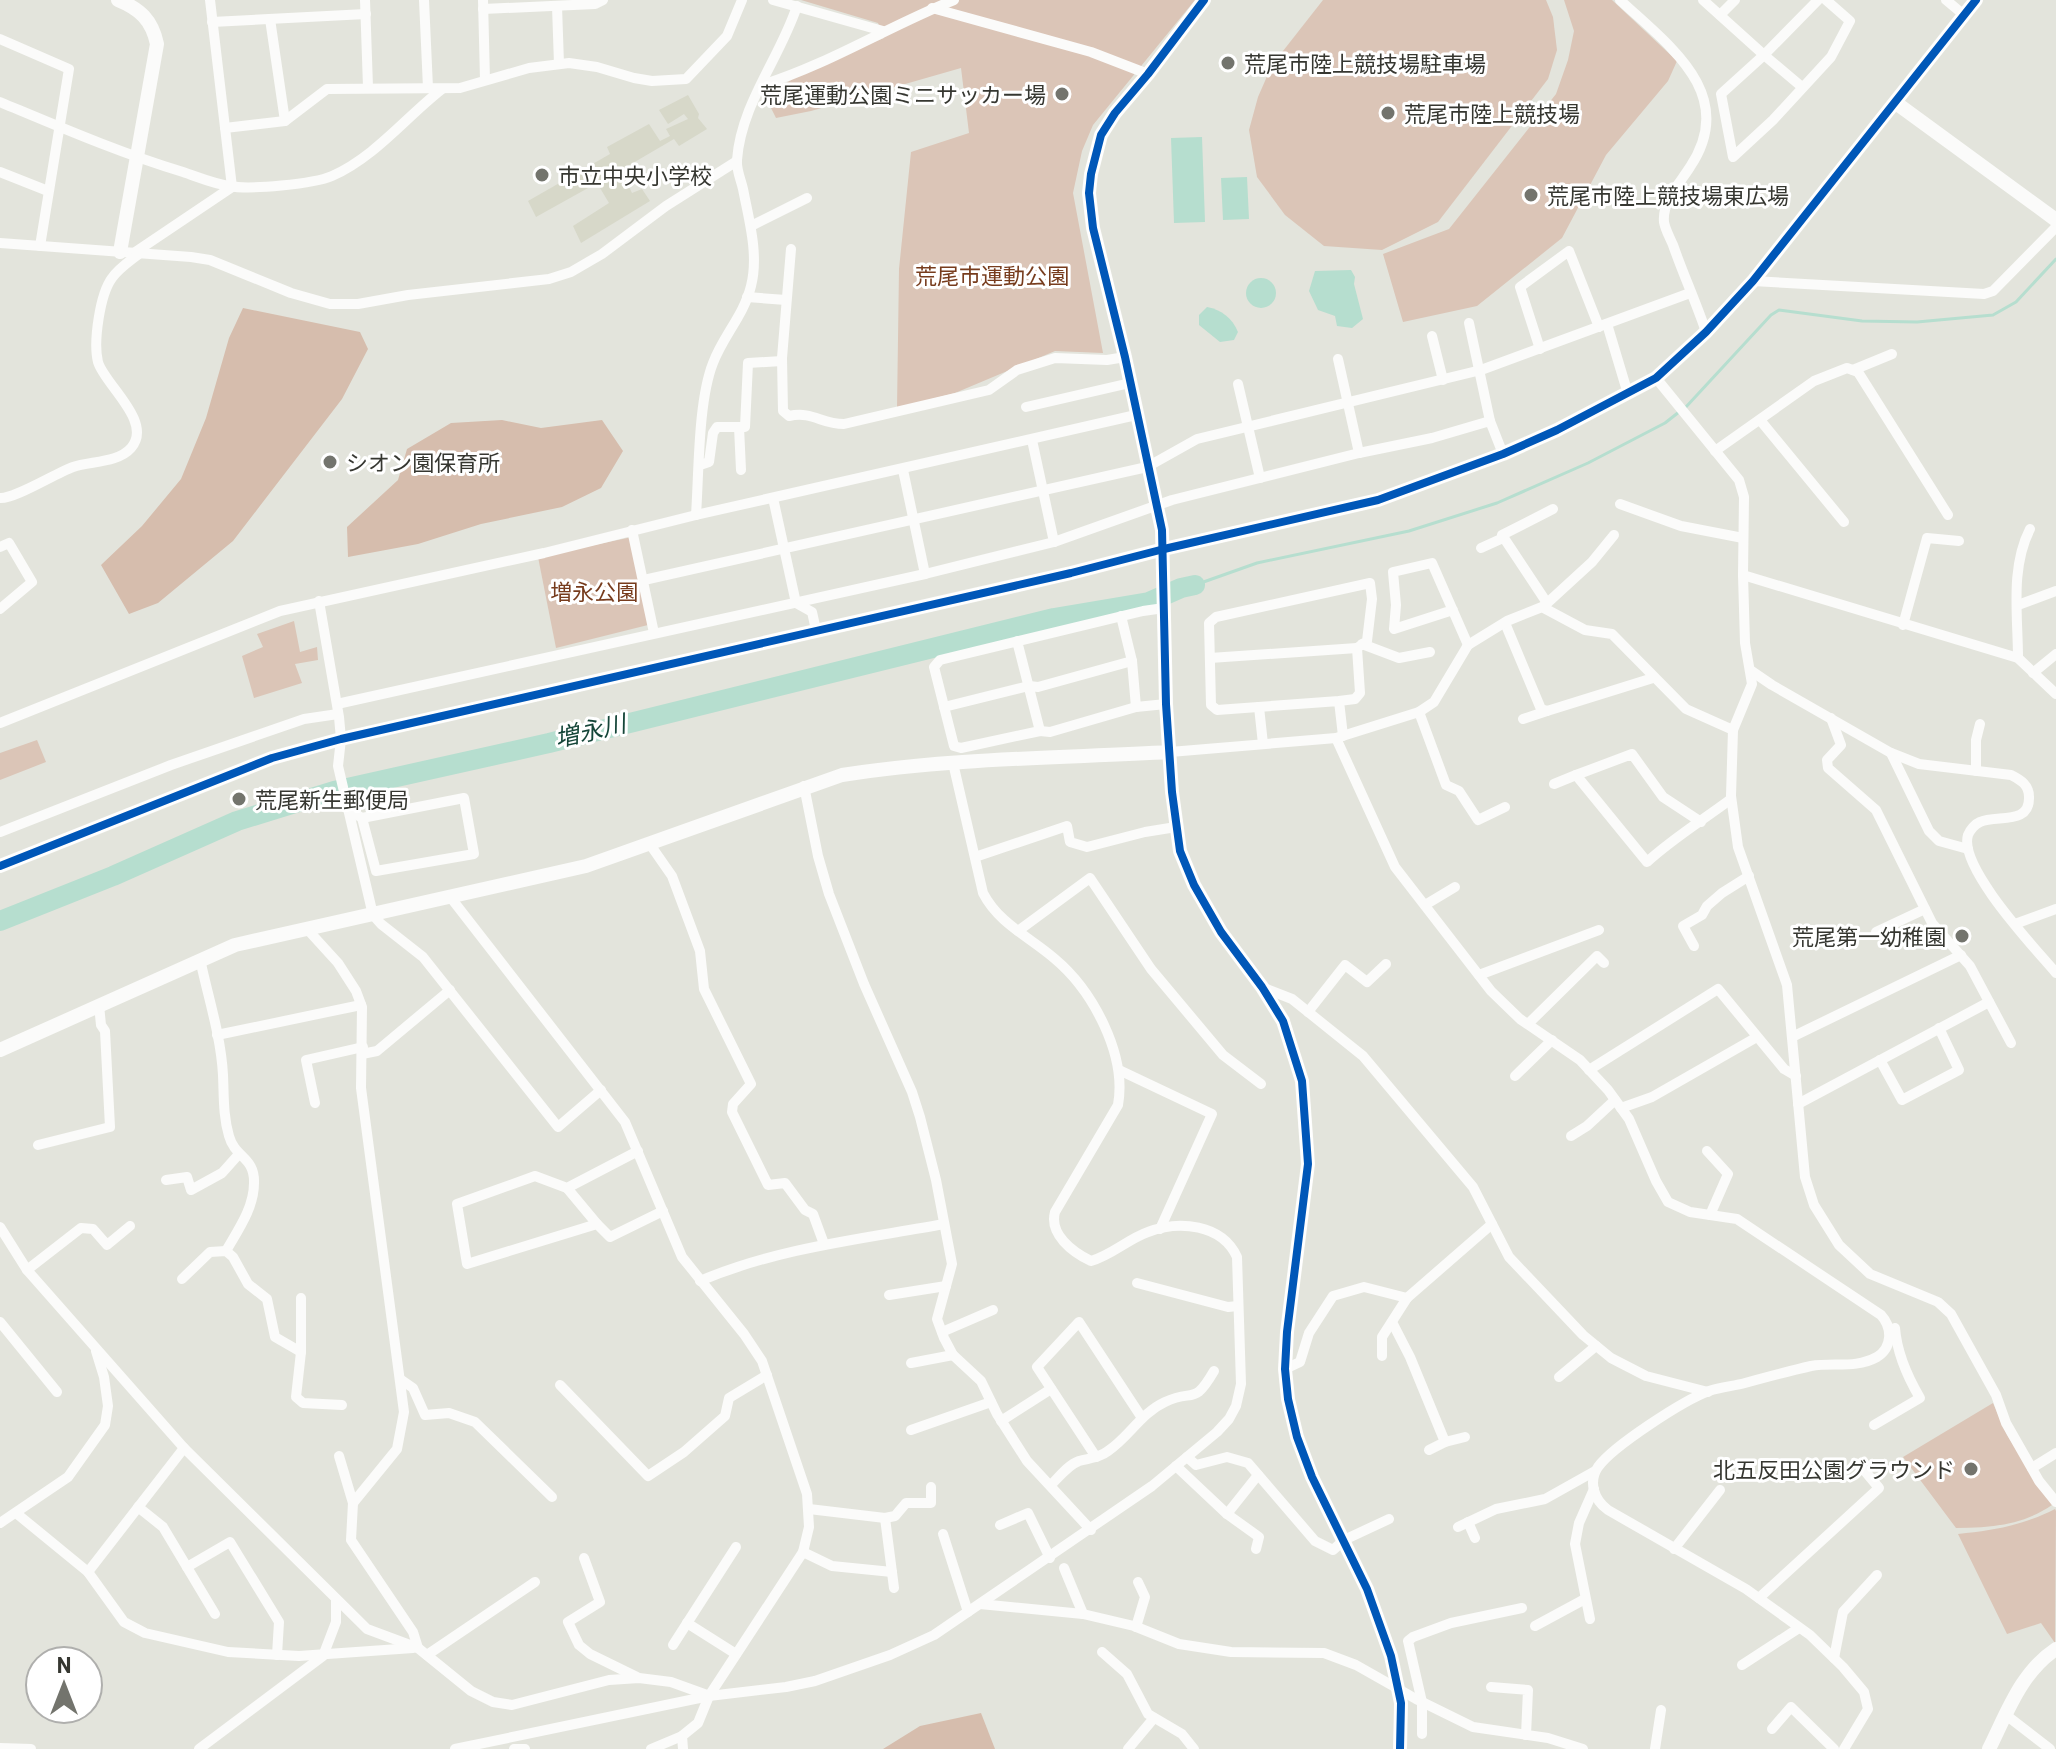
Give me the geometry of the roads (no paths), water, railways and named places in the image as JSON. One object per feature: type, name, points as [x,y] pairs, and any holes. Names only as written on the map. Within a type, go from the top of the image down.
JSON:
[{"type":"street","points":[[118,0],[146,18],[154,30],[157,44],[138,158],[131,253]]},
{"type":"street","points":[[210,0],[232,187]]},
{"type":"street","points":[[365,0],[368,87]]},
{"type":"street","points":[[424,0],[428,88]]},
{"type":"street","points":[[485,80],[483,4],[557,6],[595,4],[603,0]]},
{"type":"street","points":[[225,128],[285,121],[327,89],[460,88],[529,68],[559,64],[597,67],[652,81],[686,79],[727,36],[742,0]]},
{"type":"street","points":[[773,0],[883,31]]},
{"type":"street","points":[[762,85],[791,76],[954,0]]},
{"type":"street","points":[[1204,0],[1101,135],[1089,193],[1093,228],[1125,357],[1164,549],[1166,704],[1180,851],[1194,885],[1221,932],[1283,1021],[1302,1081],[1308,1164],[1290,1303],[1285,1369],[1288,1399],[1297,1437],[1312,1477],[1367,1589],[1391,1656],[1401,1703],[1400,1749]]},
{"type":"street","points":[[1620,0],[1678,52],[1694,74],[1705,100],[1707,128],[1695,160],[1667,202],[1664,222],[1706,332]]},
{"type":"street","points":[[1703,0],[1802,87]]},
{"type":"street","points":[[1720,15],[1735,0]]},
{"type":"street","points":[[1818,0],[1721,94],[1733,157],[1773,120],[1831,57],[1850,21],[1826,0]]},
{"type":"street","points":[[1946,0],[1964,15]]},
{"type":"street","points":[[0,866],[246,768],[341,739],[1378,500],[1503,454],[1594,413],[1656,378],[1706,332],[1753,281],[1976,0]]},
{"type":"street","points":[[557,6],[559,64]]},
{"type":"street","points":[[696,515],[706,384],[714,360],[747,297],[754,268],[751,226],[737,161],[749,111],[797,6]]},
{"type":"street","points":[[932,8],[1091,52],[1148,74]]},
{"type":"street","points":[[212,22],[366,14]]},
{"type":"street","points":[[270,19],[285,121]]},
{"type":"street","points":[[0,39],[69,69],[40,246]]},
{"type":"street","points":[[0,102],[138,158],[232,187],[315,182],[332,176],[377,147],[442,89]]},
{"type":"street","points":[[1896,103],[2056,220]]},
{"type":"street","points":[[0,243],[210,260],[291,293],[330,304],[358,304],[408,295],[549,279],[571,272],[737,161]]},
{"type":"street","points":[[0,172],[48,191]]},
{"type":"street","points":[[0,498],[8,499],[49,476],[77,465],[127,452],[134,445],[133,420],[123,396],[98,362],[97,341],[103,297],[111,279],[131,253],[232,187]]},
{"type":"street","points":[[751,226],[807,198]]},
{"type":"street","points":[[1753,281],[1984,294],[1993,291],[2056,227]]},
{"type":"street","points":[[791,249],[782,361],[783,411],[789,416],[805,413],[831,424],[844,424],[989,390],[1017,370],[1055,358],[1107,360],[1125,357]]},
{"type":"street","points":[[1540,349],[1520,287],[1569,251],[1603,326],[1628,394]]},
{"type":"street","points":[[644,580],[1147,467],[1197,439],[1479,371],[1690,293]]},
{"type":"street","points":[[747,297],[786,300]]},
{"type":"street","points":[[1469,323],[1490,421],[1503,454]]},
{"type":"street","points":[[1432,336],[1443,380]]},
{"type":"street","points":[[1853,370],[1892,354]]},
{"type":"street","points":[[1338,359],[1359,453]]},
{"type":"street","points":[[700,465],[709,462],[713,433],[717,427],[745,427],[748,363],[782,361]]},
{"type":"street","points":[[1715,451],[1814,381],[1847,368],[1858,372],[1948,515]]},
{"type":"street","points":[[1656,378],[1739,480],[1744,497],[1745,643],[1752,684],[1733,730],[1731,799],[1738,847],[1787,985],[1805,1177],[1814,1205],[1839,1245],[1870,1274],[1938,1302],[1951,1314],[1996,1395],[2006,1423],[2056,1502]]},
{"type":"street","points":[[1026,407],[1130,383]]},
{"type":"street","points":[[1238,384],[1260,478]]},
{"type":"street","points":[[0,723],[280,611],[1136,415]]},
{"type":"street","points":[[1760,420],[1844,522]]},
{"type":"street","points":[[0,832],[186,759],[338,709],[1054,542],[1156,507],[1260,478],[1432,438],[1490,421]]},
{"type":"street","points":[[739,427],[741,470]]},
{"type":"street","points":[[1032,440],[1054,542]]},
{"type":"street","points":[[903,470],[925,574]]},
{"type":"street","points":[[773,498],[796,603],[812,612],[816,630]]},
{"type":"street","points":[[1620,504],[1681,526],[1743,538]]},
{"type":"street","points":[[1481,548],[1553,509]]},
{"type":"street","points":[[2018,658],[2017,567],[2021,546],[2030,529]]},
{"type":"street","points":[[632,530],[654,633]]},
{"type":"street","points":[[0,1050],[235,945],[586,866],[842,775],[882,768],[1170,752],[1340,737],[1419,712],[1434,702],[1468,645],[1505,623],[1545,605],[1592,562],[1614,535]]},
{"type":"street","points":[[1503,538],[1545,605],[1585,630],[1612,634],[1686,709],[1733,730]]},
{"type":"street","points":[[1903,625],[1927,538],[1959,541]]},
{"type":"street","points":[[0,547],[9,543],[32,582],[0,609]]},
{"type":"street","points":[[1453,610],[1394,629],[1396,605],[1393,572],[1432,563],[1453,610],[1468,645]]},
{"type":"street","points":[[1743,575],[2018,658],[2056,694]]},
{"type":"street","points":[[1370,583],[1372,599],[1367,641],[1359,646],[1360,693],[1355,699],[1217,710],[1211,705],[1209,623],[1216,617],[1370,583]]},
{"type":"street","points":[[2018,605],[2056,591]]},
{"type":"street","points":[[319,601],[338,709],[341,739],[338,766],[373,915],[423,957],[558,1127],[601,1090]]},
{"type":"street","points":[[1164,608],[940,660],[934,667],[954,746],[961,748],[1040,731],[1050,732],[1136,707],[1166,704]]},
{"type":"street","points":[[1121,616],[1132,661],[1136,707]]},
{"type":"street","points":[[1505,623],[1541,709],[1547,711]]},
{"type":"street","points":[[1017,641],[1040,731]]},
{"type":"street","points":[[1210,658],[1359,646],[1399,658],[1430,652]]},
{"type":"street","points":[[2033,673],[2056,654]]},
{"type":"street","points":[[944,707],[1029,686],[1038,687],[1132,661]]},
{"type":"street","points":[[1750,670],[1891,753],[1919,764],[2011,775],[2024,782],[2030,794],[2028,807],[2021,815],[2008,819],[1981,821],[1967,837],[1968,849],[1979,876],[2056,973]]},
{"type":"street","points":[[1523,719],[1653,678]]},
{"type":"street","points":[[1339,701],[1340,737],[1395,867],[1491,991],[1528,1024],[1580,1060],[1618,1104],[1629,1119],[1668,1202],[1690,1212],[1737,1219],[1883,1318],[1890,1334],[1888,1346],[1880,1355],[1859,1365],[1814,1366],[1708,1392],[1648,1426],[1604,1460],[1595,1471],[1545,1499],[1496,1509],[1463,1524],[1475,1538]]},
{"type":"street","points":[[1259,707],[1263,744]]},
{"type":"street","points":[[1419,712],[1446,785],[1459,791],[1478,820],[1505,807]]},
{"type":"street","points":[[1831,718],[1841,745],[1827,760],[1828,768],[1876,810],[1932,923],[1970,966],[2011,1043]]},
{"type":"street","points":[[1976,771],[1976,740],[1980,724]]},
{"type":"street","points":[[1891,753],[1929,831],[1939,841],[1968,849]]},
{"type":"street","points":[[1554,784],[1632,754],[1663,797],[1701,822]]},
{"type":"street","points":[[455,1749],[709,1696],[786,1687],[844,1672],[934,1635],[1091,1530],[1176,1466],[1217,1432],[1236,1406],[1241,1384],[1237,1257],[1224,1237],[1186,1226],[1160,1229],[1146,1232],[1091,1261],[1079,1255],[1055,1231],[1055,1212],[1118,1105],[1121,1088],[1119,1070],[1099,1015],[1088,995],[1055,959],[999,917],[983,893],[953,763]]},
{"type":"street","points":[[1576,775],[1647,862],[1665,845],[1731,799]]},
{"type":"street","points":[[804,786],[829,894],[916,1104],[936,1180],[952,1264],[937,1319],[942,1332],[953,1355],[981,1381],[1001,1421],[1038,1475],[1051,1485],[1091,1530]]},
{"type":"street","points":[[348,807],[362,818],[376,871],[474,854],[464,798],[362,818]]},
{"type":"street","points":[[975,857],[1067,826],[1070,842],[1087,847],[1176,827]]},
{"type":"street","points":[[649,843],[672,876],[700,951],[704,989],[751,1084],[733,1104],[732,1112],[768,1185],[785,1183],[805,1210],[813,1214],[824,1244]]},
{"type":"street","points":[[1694,946],[1683,926],[1702,915],[1722,893],[1749,876]]},
{"type":"street","points":[[1018,931],[1090,878],[1151,969],[1223,1055],[1261,1084]]},
{"type":"street","points":[[1425,905],[1455,887]]},
{"type":"street","points":[[451,898],[625,1122],[682,1257],[744,1334],[767,1375],[807,1494],[809,1527],[803,1552],[709,1696],[698,1723],[682,1736],[651,1749]]},
{"type":"street","points":[[1876,932],[1925,909]]},
{"type":"street","points":[[2015,924],[2056,909]]},
{"type":"street","points":[[307,929],[338,963],[361,1005],[361,1088],[404,1412],[397,1449],[353,1503]]},
{"type":"street","points":[[1479,975],[1599,930]]},
{"type":"street","points":[[1792,1037],[1961,955]]},
{"type":"street","points":[[1528,1024],[1597,956]]},
{"type":"street","points":[[200,959],[217,1035],[226,1125],[231,1142],[239,1154],[250,1161],[255,1185],[249,1209],[226,1251]]},
{"type":"street","points":[[1308,1012],[1345,965],[1367,982],[1386,964]]},
{"type":"street","points":[[1262,987],[1292,999],[1363,1056],[1473,1187],[1509,1257],[1556,1309],[1596,1346],[1611,1358],[1646,1376],[1708,1392]]},
{"type":"street","points":[[1589,1070],[1718,989],[1784,1069],[1796,1076]]},
{"type":"street","points":[[315,1103],[306,1060],[377,1051],[450,990]]},
{"type":"street","points":[[1798,1104],[1989,1002]]},
{"type":"street","points":[[38,1145],[110,1127],[105,1031],[101,1025],[99,1005]]},
{"type":"street","points":[[217,1035],[361,1005]]},
{"type":"street","points":[[1880,1060],[1902,1100],[1959,1070],[1939,1028]]},
{"type":"street","points":[[1571,1136],[1618,1104],[1652,1097],[1757,1037]]},
{"type":"street","points":[[1515,1076],[1552,1040]]},
{"type":"street","points":[[1119,1070],[1212,1114],[1160,1229]]},
{"type":"street","points":[[567,1188],[638,1151]]},
{"type":"street","points":[[1707,1151],[1728,1174],[1710,1215]]},
{"type":"street","points":[[166,1180],[187,1177],[191,1190],[222,1173],[239,1154]]},
{"type":"street","points":[[597,1224],[467,1264],[457,1204],[535,1176],[567,1188],[610,1237],[663,1211]]},
{"type":"street","points":[[700,1281],[721,1272],[824,1244],[944,1224]]},
{"type":"street","points":[[1382,1356],[1382,1337],[1407,1298],[1492,1224]]},
{"type":"street","points":[[27,1270],[81,1228],[93,1229],[107,1245],[130,1226]]},
{"type":"street","points":[[0,1227],[4,1245],[184,1448],[367,1629],[423,1651],[471,1691],[493,1702],[512,1705],[609,1680],[639,1678],[656,1678],[709,1696]]},
{"type":"street","points":[[182,1279],[210,1252],[226,1251],[233,1257],[248,1284],[267,1299],[275,1337],[301,1352]]},
{"type":"street","points":[[1137,1283],[1228,1307],[1238,1306]]},
{"type":"street","points":[[889,1295],[946,1286]]},
{"type":"street","points":[[1285,1369],[1300,1362],[1309,1333],[1333,1296],[1364,1287],[1407,1298]]},
{"type":"street","points":[[301,1298],[301,1352],[296,1397],[303,1403],[342,1405]]},
{"type":"street","points":[[942,1332],[993,1310]]},
{"type":"street","points":[[1874,1425],[1920,1398],[1903,1366],[1896,1345],[1895,1328],[1888,1317],[1883,1318]]},
{"type":"street","points":[[0,1322],[57,1392]]},
{"type":"street","points":[[1096,1457],[1037,1367],[1079,1322],[1142,1418]]},
{"type":"street","points":[[1392,1322],[1445,1442]]},
{"type":"street","points":[[1559,1377],[1596,1346]]},
{"type":"street","points":[[0,1523],[68,1477],[105,1425],[108,1406],[95,1347]]},
{"type":"street","points":[[911,1363],[953,1355]]},
{"type":"street","points":[[1051,1485],[1069,1466],[1109,1450],[1142,1418],[1166,1401],[1194,1396],[1203,1389],[1214,1371]]},
{"type":"street","points":[[560,1385],[648,1476],[684,1452],[725,1416],[729,1398],[767,1375]]},
{"type":"street","points":[[400,1379],[413,1388],[425,1415],[449,1413],[475,1422],[552,1497]]},
{"type":"street","points":[[1001,1421],[1051,1389]]},
{"type":"street","points":[[911,1430],[991,1402]]},
{"type":"street","points":[[1429,1450],[1465,1437]]},
{"type":"street","points":[[88,1572],[184,1448]]},
{"type":"street","points":[[2032,1468],[2056,1453]]},
{"type":"street","points":[[339,1456],[353,1503],[351,1540],[423,1651]]},
{"type":"street","points":[[1187,1457],[1196,1465],[1227,1457],[1248,1463],[1315,1541],[1333,1550],[1344,1540],[1389,1519]]},
{"type":"street","points":[[1759,1598],[1879,1488],[1859,1464]]},
{"type":"street","points":[[1176,1466],[1227,1514],[1259,1537],[1256,1549]]},
{"type":"street","points":[[1590,1619],[1575,1544],[1579,1523],[1594,1489],[1595,1471]]},
{"type":"street","points":[[1227,1514],[1258,1475]]},
{"type":"street","points":[[809,1509],[885,1518],[895,1516],[906,1503],[931,1503],[931,1487]]},
{"type":"street","points":[[1594,1489],[1599,1504],[1759,1598],[1834,1658],[1864,1692],[1868,1709],[1844,1749]]},
{"type":"street","points":[[1674,1549],[1720,1490]]},
{"type":"street","points":[[138,1507],[163,1527],[215,1614]]},
{"type":"street","points":[[16,1513],[88,1572],[124,1622],[132,1628],[228,1652],[323,1656],[423,1651],[535,1582]]},
{"type":"street","points":[[1000,1525],[1028,1513],[1050,1558]]},
{"type":"street","points":[[885,1518],[894,1588]]},
{"type":"street","points":[[943,1534],[968,1612]]},
{"type":"street","points":[[187,1567],[230,1542],[279,1622],[277,1655]]},
{"type":"street","points":[[673,1645],[736,1547]]},
{"type":"street","points":[[803,1552],[832,1566],[892,1572]]},
{"type":"street","points":[[584,1558],[600,1602],[568,1622],[579,1645],[590,1654],[639,1678]]},
{"type":"street","points":[[1064,1568],[1083,1614]]},
{"type":"street","points":[[1834,1658],[1843,1612],[1877,1575]]},
{"type":"street","points":[[1136,1627],[1145,1597],[1138,1582]]},
{"type":"street","points":[[199,1749],[323,1656],[336,1622],[336,1599]]},
{"type":"street","points":[[1535,1626],[1585,1599]]},
{"type":"street","points":[[980,1604],[1083,1614],[1136,1627],[1179,1644],[1218,1650],[1324,1653],[1356,1665],[1473,1727],[1548,1738],[1583,1749]]},
{"type":"street","points":[[1422,1734],[1408,1641],[1451,1623],[1522,1608]]},
{"type":"street","points":[[687,1623],[736,1654]]},
{"type":"street","points":[[1742,1665],[1799,1628]]},
{"type":"street","points":[[1989,1749],[2034,1666],[2056,1649]]},
{"type":"street","points":[[1102,1652],[1127,1674],[1148,1714],[1182,1734],[1194,1749]]},
{"type":"street","points":[[1491,1687],[1528,1690],[1526,1735]]},
{"type":"street","points":[[1772,1729],[1791,1707],[1834,1749]]},
{"type":"street","points":[[1655,1749],[1661,1710]]},
{"type":"street","points":[[2006,1715],[2050,1749]]},
{"type":"street","points":[[1128,1749],[1154,1718]]},
{"type":"street","points":[[682,1736],[683,1749]]},
{"type":"street","points":[[487,1742],[497,1749]]},
{"type":"street","points":[[0,1748],[31,1749]]},
{"type":"street","points":[[514,1749],[525,1749]]},
{"type":"waterway","points":[[1685,408],[1779,310],[1862,321],[1917,322],[1993,315],[2016,302],[2056,259]]},
{"type":"waterway","points":[[1195,585],[1257,563],[1409,531],[1497,503],[1588,463],[1665,423],[1679,412]]},
{"type":"waterway","name":"増永川","points":[[0,921],[113,876],[237,821],[334,791],[549,743],[1054,618],[1149,602],[1195,585]]},
{"type":"place","name":"荒尾市陸上競技場駐車場","points":[[1228,63]]},
{"type":"place","name":"荒尾運動公園ミニサッカー場","points":[[1062,94]]},
{"type":"place","name":"荒尾市陸上競技場","points":[[1388,113]]},
{"type":"place","name":"市立中央小学校","points":[[542,175]]},
{"type":"place","name":"荒尾市陸上競技場東広場","points":[[1531,195]]},
{"type":"place","name":"シオン園保育所","points":[[330,462]]},
{"type":"place","name":"荒尾新生郵便局","points":[[239,799]]},
{"type":"place","name":"荒尾第一幼稚園","points":[[1962,936]]},
{"type":"place","name":"北五反田公園グラウンド","points":[[1971,1469]]},
{"type":"park label","name":"荒尾市運動公園","points":[[992,275]]},
{"type":"park label","name":"増永公園","points":[[594,591]]}]
